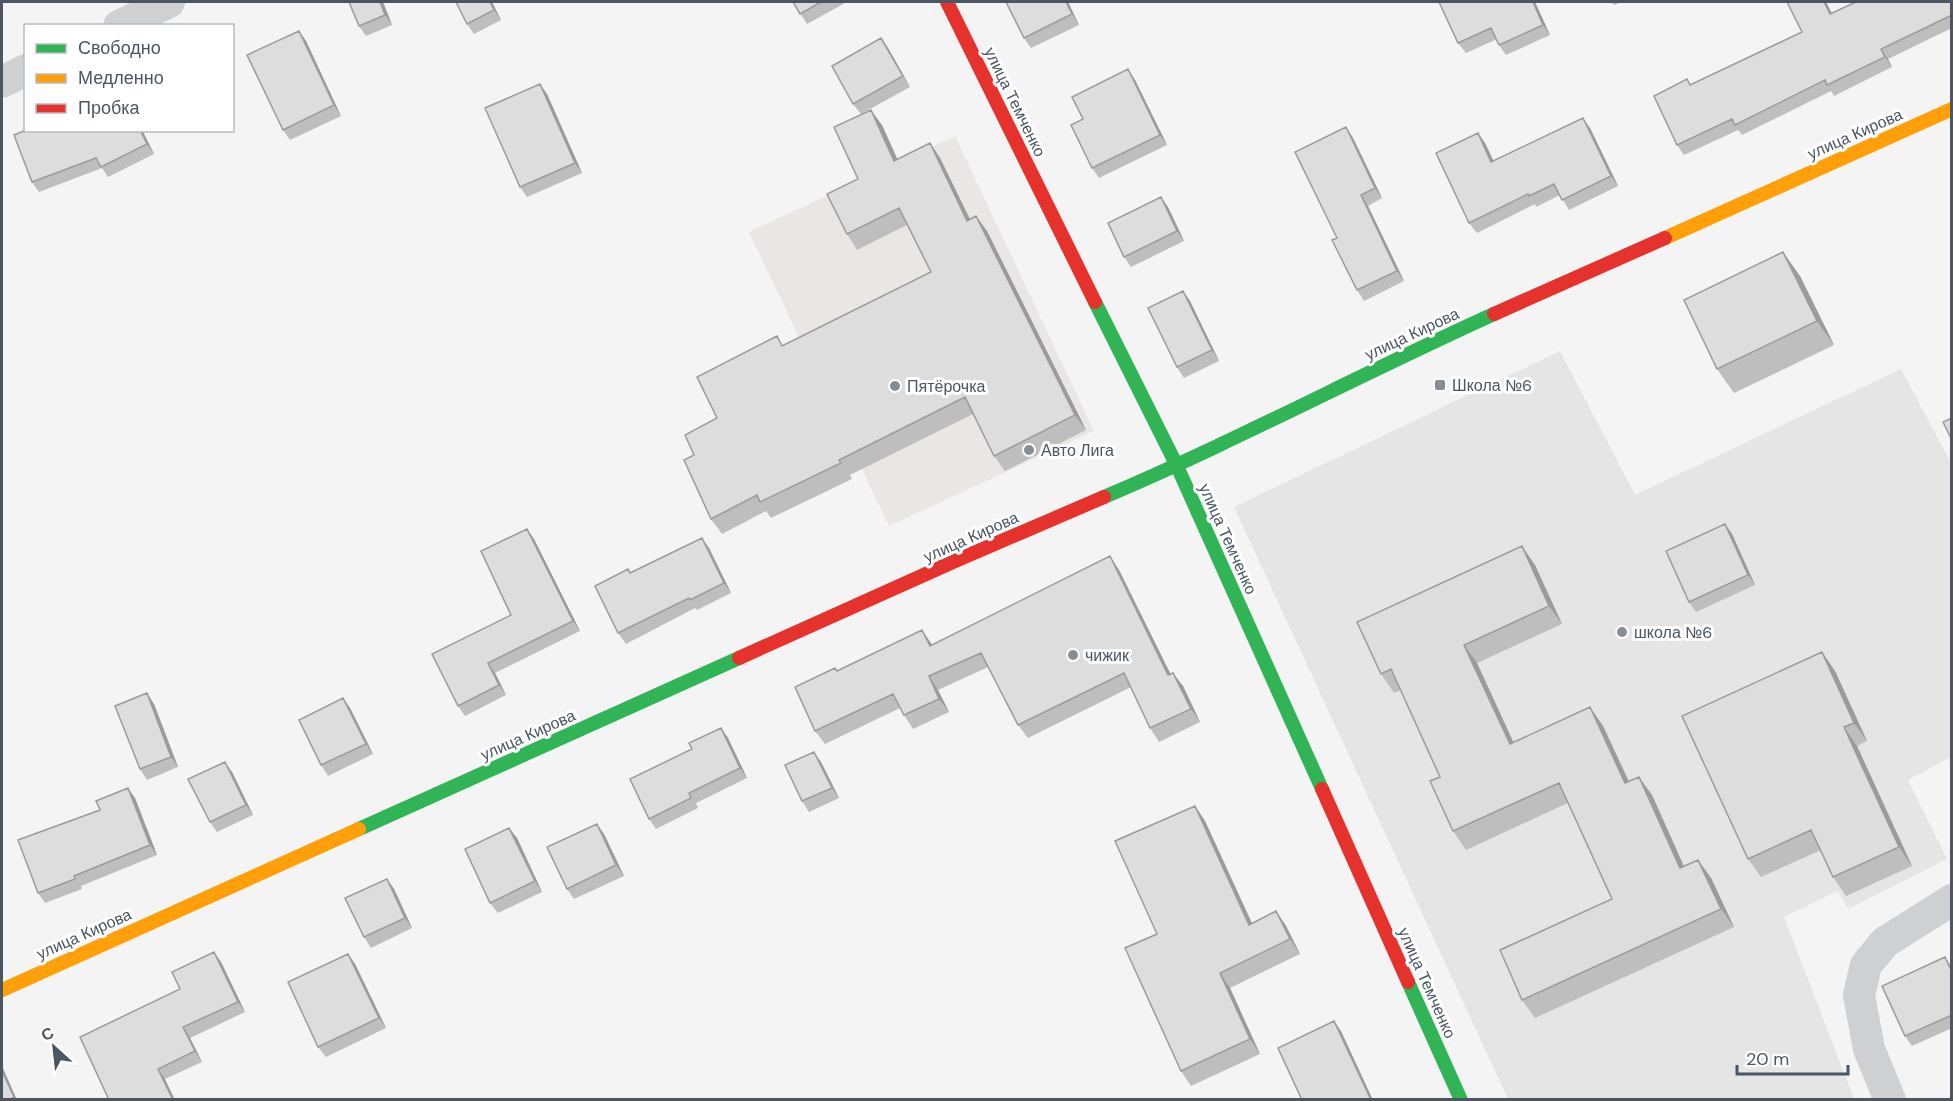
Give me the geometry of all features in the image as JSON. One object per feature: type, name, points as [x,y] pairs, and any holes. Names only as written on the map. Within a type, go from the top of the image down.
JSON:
[{"type":"main road","name":"улица Темченко","points":[[947,2],[1177,466],[1461,1100]]},
{"type":"main road","name":"улица Кирова","points":[[2,990],[955,561],[1177,466],[1418,348],[1952,109]]},
{"type":"street","points":[[123,24],[169,2]]},
{"type":"street","points":[[2,82],[24,71]]},
{"type":"street","points":[[1890,1100],[1869,1049],[1859,995],[1866,965],[1885,942],[1952,900]]},
{"type":"shaded area","points":[[955,136],[1094,431],[889,526],[749,232]]},
{"type":"shaded area","name":"школа №6","points":[[1560,351],[1635,495],[1901,369],[1951,463],[1951,757],[1908,780],[1947,859],[1848,909],[1838,891],[1784,917],[1854,1099],[1508,1099],[1234,507]]},
{"type":"building","points":[[349,2],[380,2],[385,15],[359,26]]},
{"type":"building","points":[[456,2],[490,2],[494,10],[467,24]]},
{"type":"building","points":[[793,2],[821,2],[800,14]]},
{"type":"building","points":[[1006,2],[1066,2],[1072,14],[1024,38]]},
{"type":"building","points":[[1439,2],[1533,2],[1543,25],[1499,45],[1491,28],[1458,43]]},
{"type":"building","points":[[1787,2],[1824,2],[1830,14],[1856,2],[1952,2],[1952,15],[1881,49],[1885,57],[1827,85],[1825,80],[1735,125],[1732,119],[1677,145],[1654,96],[1687,79],[1690,85],[1802,32]]},
{"type":"building","points":[[299,31],[334,105],[283,130],[247,55]]},
{"type":"building","points":[[881,38],[903,76],[853,104],[832,66]]},
{"type":"building","points":[[1128,69],[1160,135],[1092,168],[1071,125],[1083,119],[1072,97]]},
{"type":"building","points":[[540,84],[575,163],[520,187],[485,108]]},
{"type":"building","points":[[871,110],[894,161],[930,143],[967,221],[976,216],[1075,415],[994,456],[965,397],[839,460],[841,463],[760,502],[757,495],[711,519],[684,460],[694,455],[685,435],[717,418],[697,377],[777,336],[782,346],[931,272],[899,208],[847,234],[827,194],[858,179],[834,127]]},
{"type":"building","points":[[1583,118],[1611,176],[1562,200],[1554,184],[1469,223],[1436,153],[1478,133],[1491,162]]},
{"type":"building","points":[[1346,127],[1375,188],[1361,195],[1397,271],[1357,290],[1332,240],[1337,238],[1295,152]]},
{"type":"building","points":[[24,131],[141,132],[147,144],[101,167],[96,158],[32,182],[14,135]]},
{"type":"building","points":[[1161,197],[1177,231],[1124,257],[1108,223]]},
{"type":"building","points":[[1783,252],[1817,321],[1717,369],[1684,300]]},
{"type":"building","points":[[1183,291],[1212,350],[1177,367],[1148,308]]},
{"type":"building","points":[[1952,418],[1952,440],[1943,422]]},
{"type":"building","points":[[1725,524],[1748,575],[1689,602],[1666,551]]},
{"type":"building","points":[[527,529],[573,621],[488,663],[499,685],[458,706],[432,654],[511,615],[481,551]]},
{"type":"building","points":[[702,538],[724,583],[618,633],[595,586],[628,569],[630,573]]},
{"type":"building","points":[[1522,546],[1549,606],[1464,645],[1510,744],[1590,707],[1625,783],[1639,777],[1680,868],[1698,860],[1721,909],[1522,1000],[1500,950],[1612,899],[1559,783],[1453,831],[1430,781],[1440,777],[1391,669],[1381,674],[1357,622]]},
{"type":"building","points":[[1110,556],[1168,675],[1173,673],[1191,709],[1150,728],[1124,673],[1018,725],[981,653],[929,676],[939,699],[904,715],[893,694],[815,731],[795,687],[835,668],[837,671],[922,630],[930,646]]},
{"type":"building","points":[[1822,652],[1854,723],[1844,727],[1899,847],[1833,877],[1811,830],[1748,859],[1682,716]]},
{"type":"building","points":[[147,693],[171,757],[140,769],[115,706]]},
{"type":"building","points":[[343,698],[366,744],[321,765],[299,720]]},
{"type":"building","points":[[721,728],[740,768],[689,793],[691,798],[649,819],[630,779],[692,749],[689,743]]},
{"type":"building","points":[[814,752],[832,788],[802,801],[785,765]]},
{"type":"building","points":[[225,762],[246,805],[210,822],[188,779]]},
{"type":"building","points":[[128,788],[150,845],[38,893],[18,840],[100,810],[96,801]]},
{"type":"building","points":[[1195,806],[1249,925],[1276,911],[1290,939],[1220,973],[1250,1039],[1181,1071],[1125,948],[1157,934],[1115,841]]},
{"type":"building","points":[[597,824],[616,865],[567,889],[547,847]]},
{"type":"building","points":[[509,828],[535,881],[490,903],[465,849]]},
{"type":"building","points":[[387,879],[405,918],[364,937],[345,898]]},
{"type":"building","points":[[214,952],[238,1002],[183,1027],[195,1051],[158,1069],[173,1100],[109,1100],[80,1037],[180,989],[172,972]]},
{"type":"building","points":[[348,954],[379,1018],[318,1047],[288,982]]},
{"type":"building","points":[[1945,957],[1952,972],[1952,1015],[1905,1036],[1882,986]]},
{"type":"building","points":[[1334,1021],[1371,1100],[1302,1100],[1278,1048]]},
{"type":"building","points":[[2,1071],[14,1097],[9,1100],[2,1100]]},
{"type":"traffic: fast","points":[[1095,302],[1177,466],[1322,789]]},
{"type":"traffic: fast","points":[[1104,497],[1494,314]]},
{"type":"traffic: fast","points":[[359,829],[739,658]]},
{"type":"traffic: fast","points":[[1408,982],[1461,1100]]},
{"type":"traffic: slow","points":[[1665,238],[1952,109]]},
{"type":"traffic: slow","points":[[2,990],[359,829]]},
{"type":"traffic: jam","points":[[947,2],[1095,302]]},
{"type":"traffic: jam","points":[[1494,314],[1665,238]]},
{"type":"traffic: jam","points":[[739,658],[1104,497]]},
{"type":"traffic: jam","points":[[1322,789],[1408,982]]},
{"type":"place","name":"Школа №6","points":[[1440,385]]},
{"type":"place","name":"Пятёрочка","points":[[895,386]]},
{"type":"place","name":"Авто Лига","points":[[1029,450]]},
{"type":"place","name":"школа №6","points":[[1622,632]]},
{"type":"place","name":"чижик","points":[[1073,655]]}]
